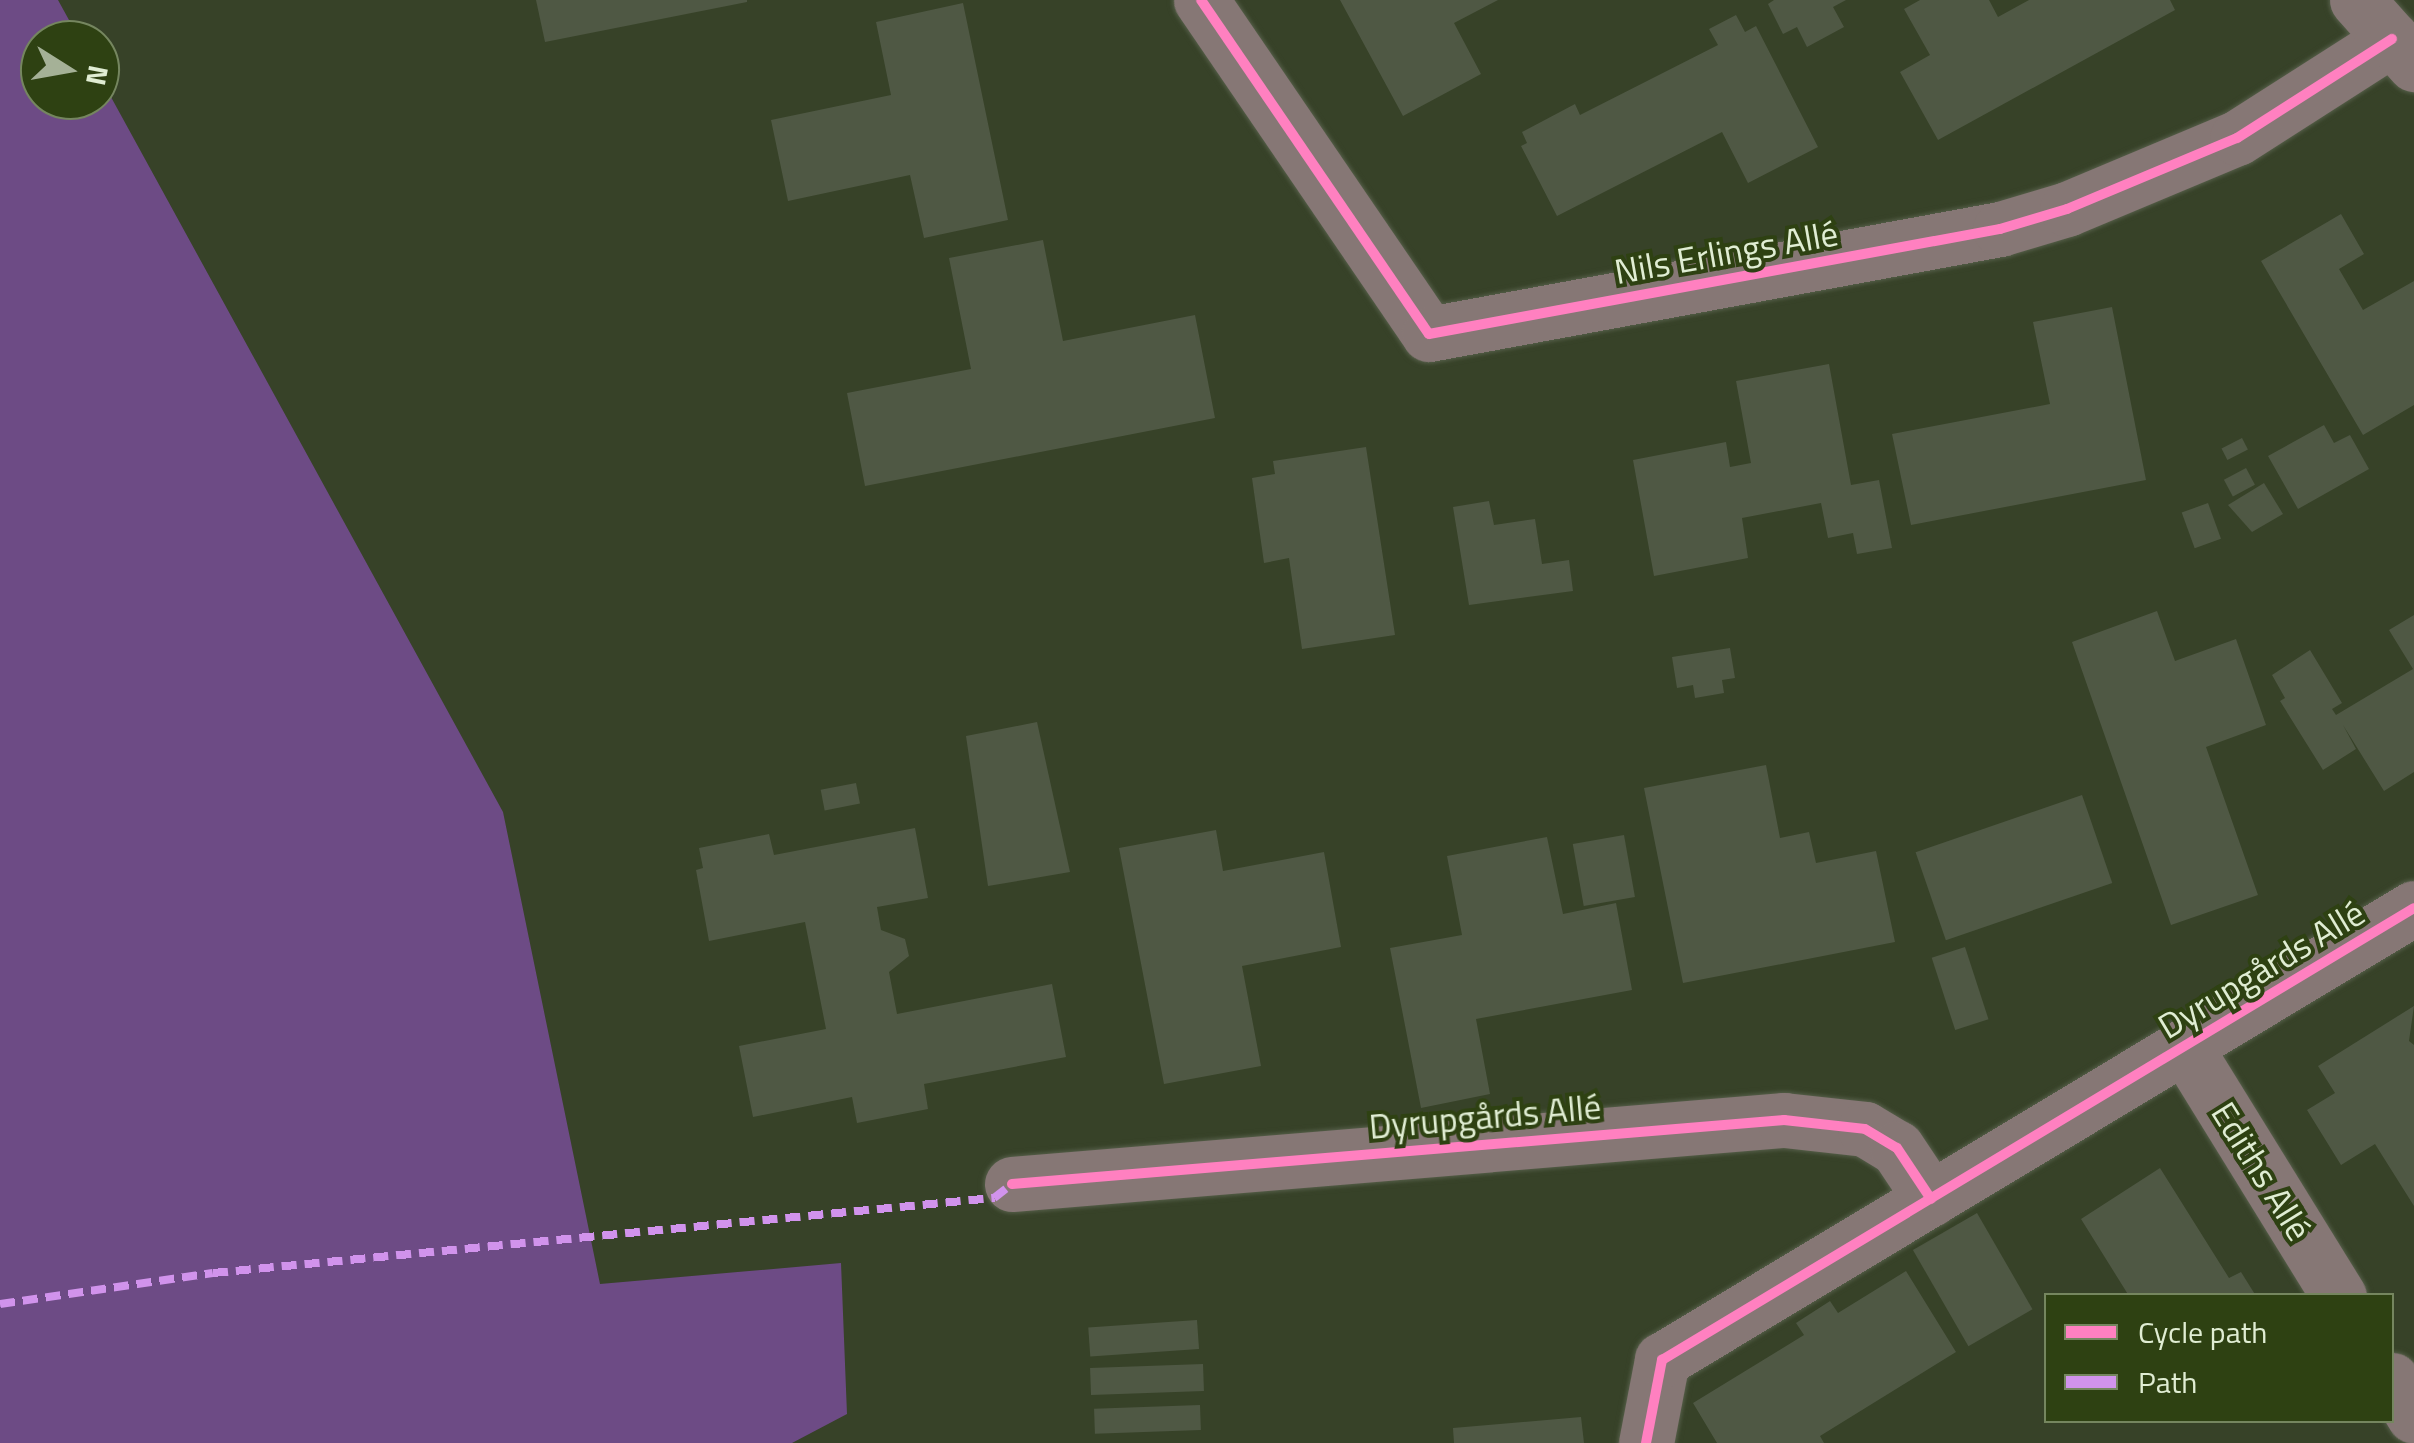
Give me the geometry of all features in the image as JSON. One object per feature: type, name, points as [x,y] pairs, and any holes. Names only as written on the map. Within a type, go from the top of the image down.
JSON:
[{"type":"street","name":"Nils Erlings Allé","points":[[1201,0],[1429,334],[2000,229],[2067,210],[2224,145],[2388,34]]},
{"type":"street","name":"Dyrupgårds Allé","points":[[1646,1443],[1662,1360],[2414,908]]},
{"type":"street","name":"Ediths Allé","points":[[2184,1047],[2337,1293]]},
{"type":"street","name":"Dyrupgårds Allé","points":[[1012,1184],[1784,1120],[1865,1129],[1897,1148],[1931,1198]]},
{"type":"street","points":[[2394,1383],[2414,1416]]},
{"type":"shaded area","points":[[0,0],[58,0],[69,20],[20,20],[20,120],[120,120],[120,113],[503,812],[600,1284],[841,1263],[847,1414],[792,1443],[0,1443]]},
{"type":"building","points":[[536,0],[747,0],[747,2],[545,42]]},
{"type":"building","points":[[1340,0],[1498,0],[1454,23],[1481,74],[1403,116]]},
{"type":"building","points":[[1774,0],[1846,0],[1833,7],[1844,27],[1807,47],[1797,27],[1783,34],[1768,4]]},
{"type":"building","points":[[1920,0],[1989,0],[1998,17],[2029,0],[2170,0],[2175,10],[1938,140],[1900,72],[1930,55],[1904,9]]},
{"type":"building","points":[[963,3],[1008,220],[924,238],[910,175],[788,201],[771,120],[891,95],[876,22]]},
{"type":"building","points":[[1736,15],[1745,32],[1756,26],[1818,147],[1748,183],[1722,132],[1557,216],[1521,146],[1527,143],[1522,132],[1575,104],[1580,115],[1718,45],[1709,29]]},
{"type":"building","points":[[2341,214],[2364,254],[2339,269],[2363,310],[2414,281],[2414,405],[2363,435],[2261,261]]},
{"type":"building","points":[[1043,240],[1063,341],[1195,315],[1215,418],[865,486],[847,393],[971,369],[949,258]]},
{"type":"building","points":[[2112,307],[2146,480],[1911,525],[1892,434],[2050,404],[2033,322]]},
{"type":"building","points":[[1829,364],[1851,485],[1879,480],[1892,548],[1857,554],[1853,533],[1828,538],[1821,503],[1742,518],[1748,558],[1654,576],[1633,460],[1726,442],[1730,467],[1751,463],[1736,381]]},
{"type":"building","points":[[2324,425],[2334,443],[2350,435],[2369,469],[2298,509],[2268,456]]},
{"type":"building","points":[[2242,438],[2248,450],[2227,460],[2222,448]]},
{"type":"building","points":[[1366,447],[1395,635],[1302,649],[1289,558],[1264,563],[1252,478],[1275,474],[1273,461]]},
{"type":"building","points":[[2246,468],[2255,485],[2233,497],[2224,480]]},
{"type":"building","points":[[2264,483],[2283,514],[2252,532],[2228,505]]},
{"type":"building","points":[[1489,501],[1494,525],[1535,519],[1542,564],[1569,560],[1573,591],[1469,605],[1453,507]]},
{"type":"building","points":[[2208,503],[2221,539],[2195,548],[2182,513]]},
{"type":"building","points":[[2157,611],[2175,661],[2236,639],[2266,725],[2206,747],[2258,895],[2171,925],[2072,642]]},
{"type":"building","points":[[2414,615],[2414,772],[2384,791],[2343,725],[2356,749],[2323,770],[2280,701],[2285,698],[2272,675],[2310,650],[2342,703],[2332,709],[2336,715],[2413,669],[2389,630]]},
{"type":"building","points":[[1730,648],[1735,678],[1722,680],[1724,693],[1695,698],[1693,685],[1677,688],[1672,657]]},
{"type":"building","points":[[1037,722],[1070,872],[988,886],[966,736]]},
{"type":"building","points":[[1766,765],[1780,838],[1809,832],[1816,863],[1876,851],[1895,942],[1683,983],[1644,788]]},
{"type":"building","points":[[856,783],[860,804],[825,810],[821,790]]},
{"type":"building","points":[[2082,795],[2112,883],[1946,940],[1916,852]]},
{"type":"building","points":[[915,828],[928,898],[877,907],[881,930],[905,939],[909,956],[889,972],[897,1014],[1052,984],[1066,1057],[924,1084],[928,1109],[857,1123],[852,1097],[753,1117],[739,1046],[826,1029],[805,922],[709,941],[696,870],[703,868],[699,848],[769,834],[774,855]]},
{"type":"building","points":[[1216,830],[1223,871],[1324,852],[1341,947],[1242,966],[1261,1066],[1164,1084],[1119,848]]},
{"type":"building","points":[[1624,835],[1635,897],[1584,906],[1573,844]]},
{"type":"building","points":[[1547,837],[1563,914],[1616,903],[1632,990],[1476,1019],[1490,1094],[1421,1108],[1390,948],[1462,935],[1447,856]]},
{"type":"building","points":[[1965,947],[1988,1019],[1955,1030],[1932,958]]},
{"type":"building","points":[[2414,1006],[2409,1041],[2414,1045],[2414,1206],[2375,1144],[2341,1165],[2307,1110],[2335,1093],[2318,1066]]},
{"type":"building","points":[[2160,1168],[2229,1278],[2241,1272],[2254,1293],[2127,1293],[2081,1219]]},
{"type":"building","points":[[1977,1213],[2032,1309],[1968,1346],[1913,1250]]},
{"type":"building","points":[[1906,1271],[1956,1352],[1820,1436],[1824,1443],[1717,1443],[1693,1403],[1804,1335],[1796,1323],[1830,1301],[1838,1313]]},
{"type":"building","points":[[1197,1320],[1199,1349],[1090,1357],[1088,1328]]},
{"type":"building","points":[[1203,1364],[1204,1391],[1091,1395],[1090,1368]]},
{"type":"building","points":[[1200,1405],[1201,1430],[1095,1434],[1094,1409]]},
{"type":"building","points":[[1581,1417],[1584,1443],[1454,1443],[1453,1428]]},
{"type":"marked path","points":[[0,1304],[213,1273],[994,1198],[1012,1184]]},
{"type":"cycle path","points":[[1201,0],[1429,334],[2000,229],[2067,209],[2237,138],[2392,39]]},
{"type":"cycle path","points":[[1646,1443],[1662,1360],[2414,908]]},
{"type":"cycle path","points":[[1012,1184],[1784,1120],[1865,1129],[1897,1148],[1931,1199]]}]
